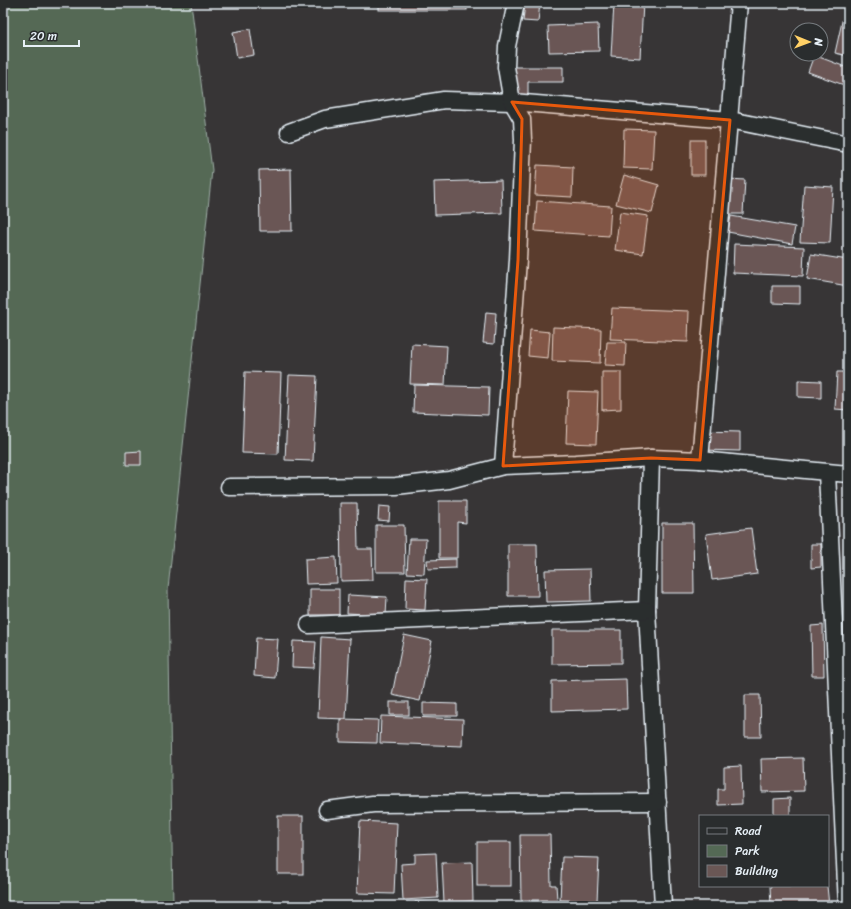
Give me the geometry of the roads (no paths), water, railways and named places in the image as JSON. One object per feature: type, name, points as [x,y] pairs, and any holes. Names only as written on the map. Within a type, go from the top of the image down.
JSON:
[{"type":"street","points":[[503,466],[518,260],[523,140],[522,119],[512,102],[506,66],[507,46],[516,3]]},
{"type":"street","points":[[700,460],[739,3]]},
{"type":"street","points":[[289,132],[325,119],[444,100],[512,102],[730,120],[848,144]]},
{"type":"street","points":[[651,458],[647,610],[663,906]]},
{"type":"street","points":[[229,487],[396,486],[449,480],[503,466],[576,464],[651,458],[700,460],[848,474]]},
{"type":"street","points":[[827,472],[847,906]]},
{"type":"street","points":[[309,625],[647,610]]},
{"type":"street","points":[[327,810],[373,804],[658,802]]}]
